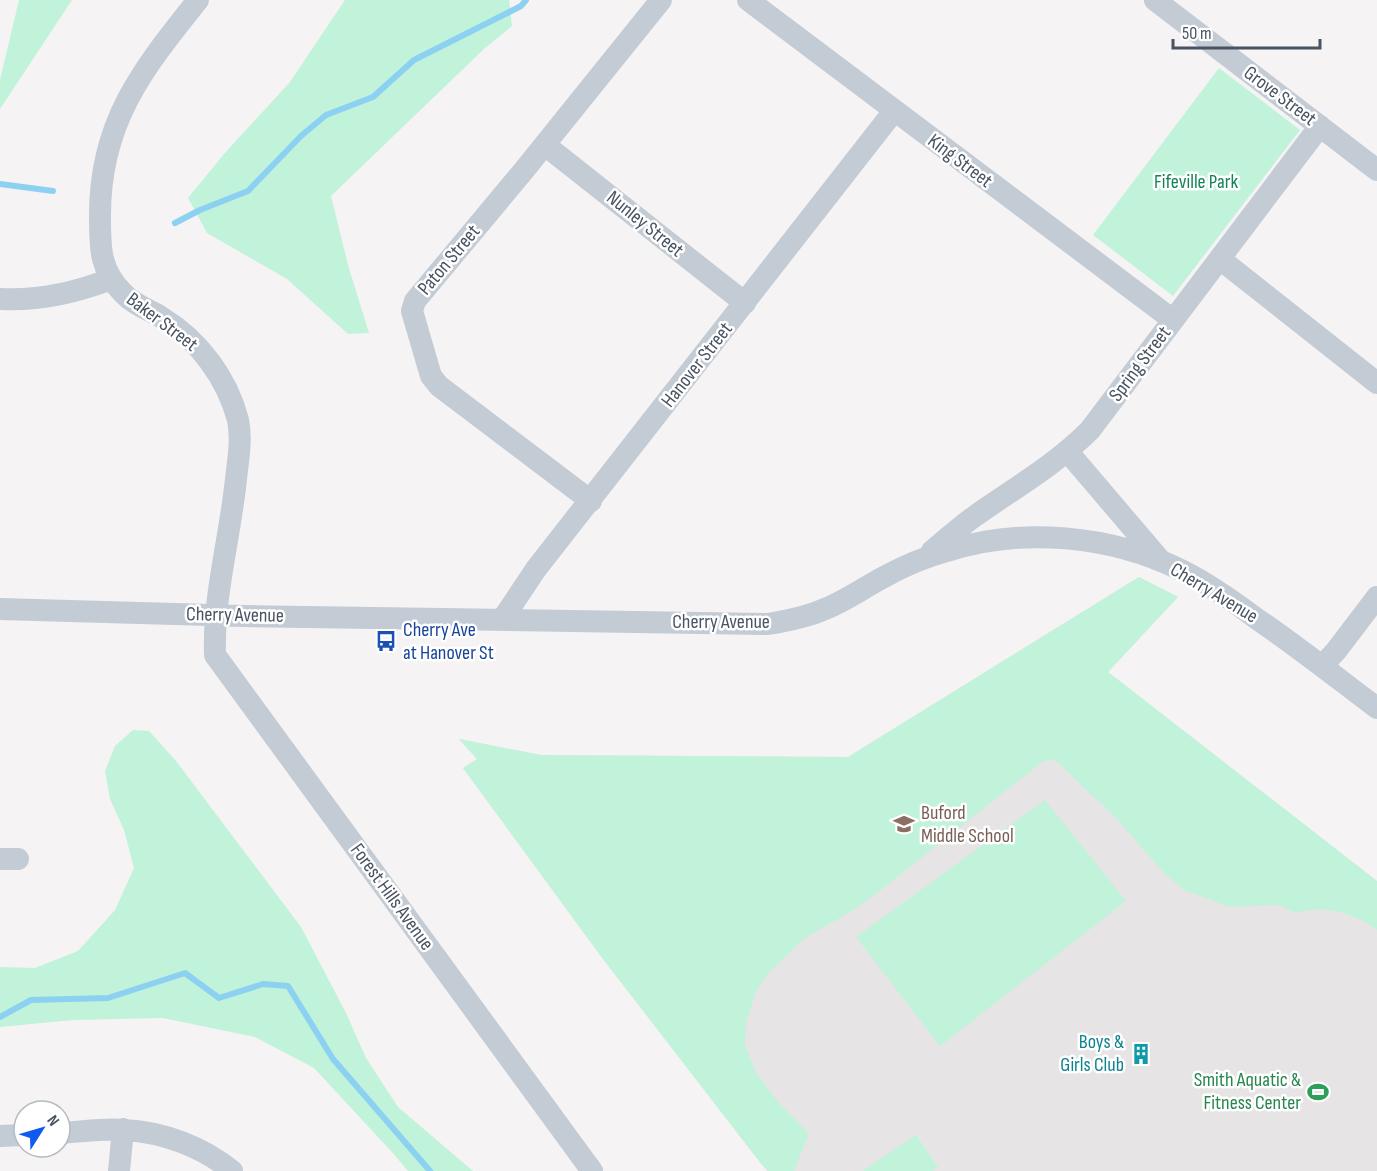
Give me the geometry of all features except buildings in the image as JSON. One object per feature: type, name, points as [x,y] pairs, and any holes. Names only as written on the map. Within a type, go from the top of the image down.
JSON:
[{"type":"street","points":[[111,279],[105,267],[100,239],[103,167],[110,141],[132,89],[155,54],[198,0]]},
{"type":"street","name":"Paton Street","points":[[591,501],[439,386],[431,376],[412,311],[415,301],[545,145],[661,0]]},
{"type":"street","name":"King Street","points":[[748,0],[1173,320]]},
{"type":"street","name":"Grove Street","points":[[1155,0],[1377,170]]},
{"type":"street","name":"Hanover Street","points":[[502,620],[537,569],[894,111]]},
{"type":"street","name":"Spring Street","points":[[919,560],[975,516],[1068,452],[1090,430],[1320,126]]},
{"type":"street","name":"Nunley Street","points":[[545,145],[745,303]]},
{"type":"street","points":[[1220,260],[1377,383]]},
{"type":"street","name":"Baker Street","points":[[0,298],[45,298],[81,291],[111,279],[124,295],[183,333],[203,352],[219,374],[229,393],[240,435],[233,512],[215,615]]},
{"type":"street","points":[[1068,452],[1161,561]]},
{"type":"street","name":"Cherry Avenue","points":[[0,609],[215,615],[768,624],[795,620],[822,611],[919,560],[979,543],[1011,538],[1047,538],[1093,542],[1131,551],[1183,571],[1229,599],[1377,708]]},
{"type":"street","points":[[1322,666],[1377,597]]},
{"type":"street","name":"Forest Hills Avenue","points":[[215,615],[215,655],[592,1171]]},
{"type":"street","points":[[119,1171],[123,1129]]},
{"type":"street","points":[[72,1132],[123,1129],[147,1132],[170,1138],[203,1152],[232,1171]]},
{"type":"shaded area","name":"Buford Middle School","points":[[1139,577],[1178,597],[1108,672],[1377,881],[1377,1171],[767,1171],[603,959],[463,768],[477,759],[459,739],[541,755],[848,757]]},
{"type":"green space","points":[[19,0],[72,0],[0,109],[0,80]]},
{"type":"green space","points":[[345,0],[509,0],[512,26],[485,48],[331,196],[348,265],[369,333],[348,334],[287,279],[207,233],[188,198],[224,154],[290,82]]},
{"type":"green space","name":"Fifeville Park","points":[[1219,68],[1300,130],[1173,296],[1093,235]]},
{"type":"green space","points":[[1139,577],[1178,597],[1108,672],[1377,881],[1377,930],[1359,919],[1338,912],[1317,909],[1296,913],[1279,905],[1229,907],[1185,890],[1165,874],[1116,818],[1055,760],[1042,762],[882,889],[855,909],[805,938],[768,973],[756,991],[746,1023],[745,1045],[756,1073],[778,1102],[806,1130],[808,1136],[794,1171],[768,1171],[762,1165],[603,959],[463,768],[477,759],[459,739],[541,755],[848,757]]},
{"type":"green space","points":[[133,730],[149,731],[176,761],[301,927],[346,1013],[366,1058],[398,1107],[473,1171],[408,1171],[314,1068],[255,1037],[163,1018],[73,1020],[0,1027],[0,967],[35,968],[78,951],[115,910],[134,868],[124,830],[110,799],[105,771],[115,746]]},
{"type":"green space","points":[[1045,800],[1126,901],[940,1046],[856,937]]},
{"type":"green space","points":[[916,1135],[938,1167],[933,1171],[863,1171]]},
{"type":"waterway","points":[[175,223],[200,210],[248,191],[301,136],[326,115],[373,97],[414,60],[521,6],[526,0]]},
{"type":"waterway","points":[[0,184],[53,191]]},
{"type":"waterway","points":[[0,1017],[31,1000],[108,998],[185,973],[219,998],[263,984],[288,986],[333,1059],[430,1171]]},
{"type":"place","name":"Cherry Ave at Hanover St","points":[[386,641]]},
{"type":"place","name":"Buford Middle School","points":[[904,824]]},
{"type":"place","name":"Boys & Girls Club","points":[[1141,1054]]},
{"type":"place","name":"Smith Aquatic & Fitness Center","points":[[1318,1092]]}]
